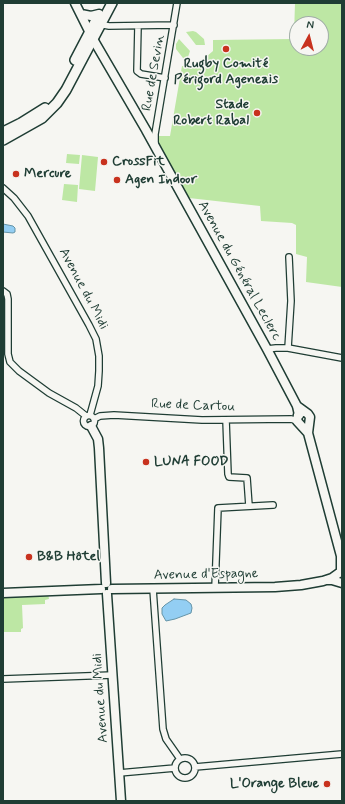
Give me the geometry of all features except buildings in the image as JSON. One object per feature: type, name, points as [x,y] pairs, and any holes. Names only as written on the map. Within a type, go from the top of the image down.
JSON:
[{"type":"main road","points":[[97,24],[99,14],[105,3]]},
{"type":"main road","points":[[3,140],[42,118],[57,103],[66,90],[97,24],[112,3]]},
{"type":"main road","points":[[3,132],[45,108],[56,95],[92,35]]},
{"type":"street","name":"Avenue du Général Leclerc","points":[[75,3],[267,350],[300,417]]},
{"type":"street","name":"Rue de Sevin","points":[[155,146],[155,134],[177,3]]},
{"type":"street","points":[[81,14],[91,16],[99,14]]},
{"type":"street","points":[[97,24],[109,26],[174,25]]},
{"type":"street","points":[[138,26],[137,71],[141,74],[165,78]]},
{"type":"street","name":"Avenue du Midi","points":[[3,188],[14,198],[28,216],[96,340],[99,356],[98,386],[90,419],[98,439],[99,446],[121,801]]},
{"type":"street","points":[[288,348],[291,296],[289,257]]},
{"type":"street","points":[[3,291],[7,294],[8,299],[8,354],[10,362],[19,371],[49,393],[76,408],[90,419]]},
{"type":"street","points":[[267,350],[288,348],[342,358]]},
{"type":"street","name":"Rue de Cartou","points":[[90,419],[100,416],[114,415],[226,420],[300,417]]},
{"type":"street","points":[[300,417],[308,433],[342,559],[339,579],[342,583]]},
{"type":"street","points":[[226,420],[228,474],[230,477],[247,478],[250,506]]},
{"type":"street","points":[[215,588],[218,508],[273,505]]},
{"type":"street","points":[[323,581],[332,578],[340,571]]},
{"type":"street","points":[[323,581],[332,580],[342,583]]},
{"type":"street","name":"Avenue d'Espagne","points":[[3,593],[107,589],[275,587],[323,581]]},
{"type":"street","points":[[153,589],[163,729],[166,739],[180,759]]},
{"type":"street","points":[[3,679],[113,675]]},
{"type":"street","points":[[196,767],[342,754]]},
{"type":"street","points":[[186,758],[193,761],[196,767],[194,773],[186,778],[178,776],[175,768],[176,763],[180,759],[186,758]]},
{"type":"street","points":[[119,773],[175,768]]},
{"type":"green space","points":[[295,3],[342,3],[342,287],[306,282],[307,257],[296,254],[296,225],[292,223],[261,221],[260,206],[189,198],[159,144],[159,136],[170,136],[182,66],[193,68],[213,51],[213,40],[289,39],[289,56],[329,56],[329,16],[295,16]]},
{"type":"green space","points":[[193,31],[204,39],[205,45],[196,45],[186,32]]},
{"type":"green space","points":[[179,39],[190,51],[187,60],[183,58],[176,49],[176,44]]},
{"type":"green space","points":[[67,154],[80,155],[79,164],[66,163]]},
{"type":"green space","points":[[82,155],[98,157],[95,191],[79,189]]},
{"type":"green space","points":[[64,184],[78,185],[77,202],[62,200]]},
{"type":"green space","points":[[48,593],[49,599],[45,600],[45,604],[22,605],[23,628],[21,629],[21,632],[3,632],[3,595]]},
{"type":"water","points":[[3,224],[13,226],[15,228],[15,232],[3,232]]},
{"type":"water","points":[[174,599],[186,600],[191,604],[191,613],[166,621],[162,614],[162,608]]},
{"type":"place","name":"Rugby Comité Périgord Ageneais","points":[[226,49]]},
{"type":"place","name":"Stade Robert Rabal","points":[[257,113]]},
{"type":"place","name":"CrossFit","points":[[104,162]]},
{"type":"place","name":"Mercure","points":[[16,174]]},
{"type":"place","name":"Agen Indoor","points":[[117,180]]},
{"type":"place","name":"LUNA FOOD","points":[[146,462]]},
{"type":"place","name":"B&B Hôtel","points":[[29,557]]},
{"type":"place","name":"L'Orange Bleue","points":[[327,784]]}]
